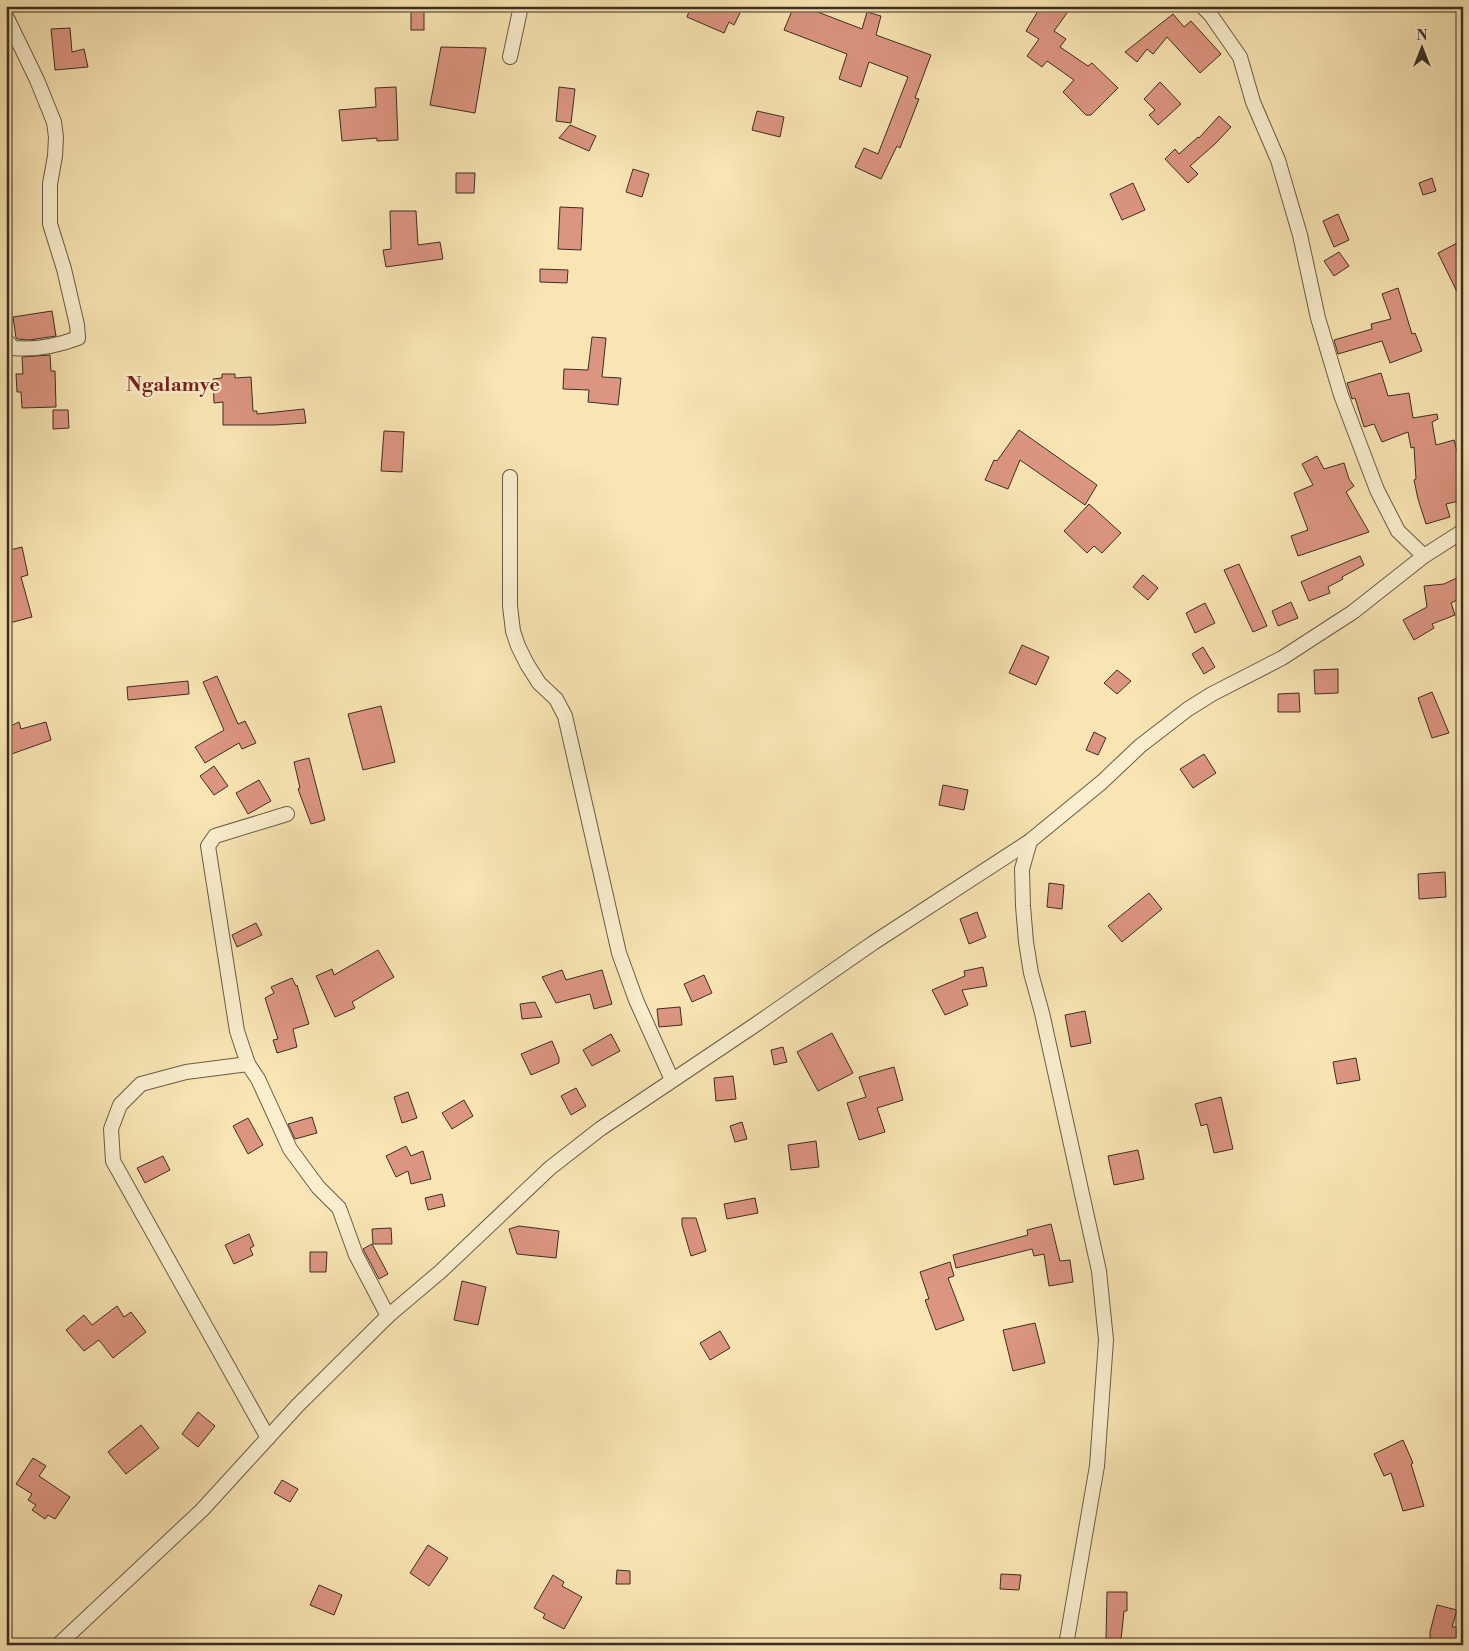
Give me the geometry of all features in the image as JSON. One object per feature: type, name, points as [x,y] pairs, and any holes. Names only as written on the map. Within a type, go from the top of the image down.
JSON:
[{"type":"street","points":[[510,57],[521,6]]},
{"type":"street","points":[[1202,6],[1210,14],[1240,57],[1253,102],[1278,160],[1300,236],[1318,318],[1338,387],[1377,490],[1398,531],[1424,556]]},
{"type":"street","points":[[6,16],[37,80],[54,122],[55,146],[50,184],[50,224],[64,269],[77,325],[78,338],[67,343],[31,349],[13,348],[6,340]]},
{"type":"street","points":[[510,477],[510,606],[513,631],[527,664],[539,683],[556,699],[565,716],[619,953],[636,1000],[672,1080]]},
{"type":"street","points":[[58,1645],[202,1510],[298,1405],[388,1316],[472,1242],[550,1168],[600,1129],[873,943],[1030,841],[1102,782],[1140,746],[1188,709],[1212,694],[1282,658],[1353,612],[1424,556],[1463,531]]},
{"type":"street","points":[[287,814],[215,836],[208,846],[236,1031],[248,1064],[258,1079],[290,1149],[318,1187],[340,1208],[356,1255],[388,1316]]},
{"type":"street","points":[[1030,841],[1022,869],[1026,942],[1031,973],[1042,1013],[1099,1271],[1106,1340],[1097,1466],[1066,1645]]},
{"type":"street","points":[[248,1064],[186,1072],[141,1084],[120,1105],[111,1129],[113,1161],[268,1438]]},
{"type":"building","points":[[411,6],[424,6],[424,30],[411,30]]},
{"type":"building","points":[[691,6],[732,6],[741,11],[734,25],[729,22],[724,33],[687,17]]},
{"type":"building","points":[[794,6],[802,6],[862,29],[867,12],[881,16],[876,35],[931,55],[915,98],[919,99],[900,148],[897,146],[881,179],[855,167],[864,148],[878,154],[908,77],[869,62],[861,87],[839,79],[847,54],[784,30]]},
{"type":"building","points":[[1041,6],[1072,6],[1054,31],[1066,39],[1060,47],[1088,66],[1092,63],[1118,88],[1091,115],[1086,115],[1063,92],[1074,80],[1047,61],[1042,67],[1027,56],[1039,39],[1026,31]]},
{"type":"building","points":[[1173,14],[1184,27],[1191,21],[1221,54],[1200,73],[1167,37],[1153,54],[1147,49],[1137,62],[1125,52]]},
{"type":"building","points":[[70,28],[72,52],[84,49],[88,67],[55,70],[51,29]]},
{"type":"building","points":[[441,47],[486,48],[475,113],[430,105]]},
{"type":"building","points":[[1160,82],[1181,104],[1158,125],[1149,115],[1155,110],[1144,99]]},
{"type":"building","points":[[396,87],[398,140],[377,141],[377,138],[342,141],[339,110],[376,107],[375,88]]},
{"type":"building","points":[[559,87],[575,89],[571,123],[556,121]]},
{"type":"building","points":[[757,111],[784,117],[780,137],[752,130]]},
{"type":"building","points":[[1219,116],[1231,127],[1190,166],[1198,174],[1188,183],[1165,159],[1175,149],[1179,154],[1199,138]]},
{"type":"building","points":[[570,125],[596,136],[589,151],[559,138]]},
{"type":"building","points":[[633,169],[649,174],[642,197],[626,192]]},
{"type":"building","points":[[456,173],[475,173],[474,193],[456,193]]},
{"type":"building","points":[[1432,178],[1436,191],[1423,195],[1419,183]]},
{"type":"building","points":[[1133,183],[1145,210],[1122,220],[1110,194]]},
{"type":"building","points":[[560,207],[583,208],[581,250],[558,249]]},
{"type":"building","points":[[390,211],[416,211],[418,245],[440,242],[443,259],[386,267],[383,250],[391,249]]},
{"type":"building","points":[[1338,214],[1349,240],[1334,247],[1323,221]]},
{"type":"building","points":[[1463,240],[1463,304],[1438,253]]},
{"type":"building","points":[[1339,252],[1349,266],[1334,276],[1324,261]]},
{"type":"building","points":[[540,269],[568,270],[567,283],[540,282]]},
{"type":"building","points":[[1398,288],[1412,334],[1415,333],[1422,351],[1390,363],[1382,341],[1338,354],[1334,340],[1372,329],[1371,324],[1391,319],[1382,294]]},
{"type":"building","points":[[52,311],[56,336],[29,340],[16,338],[13,317]]},
{"type":"building","points":[[592,337],[606,338],[602,377],[621,378],[618,405],[588,402],[589,390],[563,389],[564,369],[588,370]]},
{"type":"building","points":[[50,355],[51,371],[55,371],[56,407],[22,408],[21,392],[17,392],[16,374],[23,374],[22,357]]},
{"type":"building","points":[[1381,373],[1388,396],[1409,393],[1413,418],[1437,414],[1438,419],[1432,422],[1436,445],[1454,440],[1461,466],[1463,465],[1463,500],[1446,504],[1450,517],[1426,524],[1414,480],[1416,479],[1414,447],[1411,448],[1408,432],[1382,442],[1374,424],[1364,427],[1355,398],[1352,399],[1347,383]]},
{"type":"building","points":[[222,374],[235,374],[235,378],[251,377],[253,411],[257,411],[257,414],[304,409],[306,423],[223,425],[223,402],[214,403],[213,379],[222,378]]},
{"type":"building","points":[[53,410],[68,410],[69,428],[53,429]]},
{"type":"building","points":[[1019,430],[1097,485],[1085,505],[1020,460],[1008,489],[985,480],[994,460],[997,461]]},
{"type":"building","points":[[384,431],[404,432],[402,472],[381,471]]},
{"type":"building","points":[[1317,456],[1324,469],[1344,463],[1349,479],[1354,486],[1346,492],[1369,532],[1298,556],[1291,536],[1308,530],[1294,493],[1313,485],[1302,464]]},
{"type":"building","points":[[1089,504],[1121,533],[1102,553],[1094,546],[1087,553],[1064,531]]},
{"type":"building","points":[[22,547],[28,575],[21,577],[32,617],[6,624],[6,596],[11,594],[6,570],[6,551]]},
{"type":"building","points":[[1360,556],[1364,565],[1328,587],[1330,593],[1309,601],[1301,582]]},
{"type":"building","points":[[1239,564],[1267,626],[1253,632],[1224,570]]},
{"type":"building","points":[[1143,575],[1158,588],[1148,600],[1133,587]]},
{"type":"building","points":[[1463,575],[1463,597],[1451,603],[1455,615],[1432,624],[1434,628],[1414,640],[1403,620],[1427,607],[1424,586],[1444,584]]},
{"type":"building","points":[[1291,602],[1298,618],[1278,626],[1272,611]]},
{"type":"building","points":[[1205,603],[1215,623],[1195,633],[1186,613]]},
{"type":"building","points":[[1022,645],[1049,657],[1036,685],[1009,673]]},
{"type":"building","points":[[1203,647],[1215,667],[1204,674],[1192,654]]},
{"type":"building","points":[[1338,669],[1338,693],[1315,694],[1314,670]]},
{"type":"building","points":[[1117,670],[1131,681],[1117,694],[1104,683]]},
{"type":"building","points":[[217,676],[238,724],[245,721],[256,743],[242,749],[239,743],[205,763],[195,747],[224,730],[203,682]]},
{"type":"building","points":[[188,681],[189,694],[128,700],[127,687]]},
{"type":"building","points":[[1432,692],[1449,733],[1432,738],[1418,698]]},
{"type":"building","points":[[1299,693],[1300,712],[1278,712],[1278,694]]},
{"type":"building","points":[[381,706],[395,762],[363,770],[348,714]]},
{"type":"building","points":[[19,722],[21,729],[46,722],[51,740],[6,756],[6,728]]},
{"type":"building","points":[[1094,732],[1106,738],[1098,755],[1086,750]]},
{"type":"building","points":[[1204,754],[1216,773],[1193,788],[1180,769]]},
{"type":"building","points":[[309,758],[325,820],[311,824],[298,789],[300,788],[294,762]]},
{"type":"building","points":[[214,766],[228,786],[214,795],[200,776]]},
{"type":"building","points":[[259,780],[271,801],[248,814],[236,793]]},
{"type":"building","points":[[943,785],[968,790],[964,810],[939,805]]},
{"type":"building","points":[[1445,872],[1446,897],[1419,899],[1418,874]]},
{"type":"building","points":[[1049,883],[1064,885],[1062,909],[1047,907]]},
{"type":"building","points":[[1149,893],[1162,909],[1122,942],[1108,926]]},
{"type":"building","points":[[977,912],[986,937],[969,944],[960,919]]},
{"type":"building","points":[[256,923],[262,935],[237,947],[232,935]]},
{"type":"building","points":[[378,950],[394,977],[352,1002],[355,1008],[335,1017],[316,976],[332,969],[334,975]]},
{"type":"building","points":[[983,967],[987,986],[962,990],[968,1005],[945,1015],[932,990],[965,976],[964,971]]},
{"type":"building","points":[[562,970],[566,980],[602,970],[612,1004],[594,1009],[590,994],[556,1003],[542,977]]},
{"type":"building","points":[[704,975],[712,993],[692,1002],[684,984]]},
{"type":"building","points":[[292,978],[297,985],[309,1024],[293,1029],[297,1047],[277,1053],[273,1040],[278,1039],[265,998],[274,993],[271,987]]},
{"type":"building","points":[[535,1002],[542,1017],[522,1019],[520,1004]]},
{"type":"building","points":[[680,1007],[682,1025],[659,1027],[657,1009]]},
{"type":"building","points":[[1085,1011],[1091,1043],[1071,1047],[1065,1015]]},
{"type":"building","points":[[832,1033],[853,1073],[818,1091],[797,1052]]},
{"type":"building","points":[[611,1034],[620,1051],[592,1066],[583,1050]]},
{"type":"building","points":[[552,1041],[559,1058],[559,1063],[531,1075],[521,1054]]},
{"type":"building","points":[[783,1047],[787,1062],[774,1065],[771,1050]]},
{"type":"building","points":[[1356,1058],[1360,1080],[1337,1084],[1333,1062]]},
{"type":"building","points":[[894,1067],[903,1100],[877,1108],[885,1132],[859,1140],[847,1103],[866,1097],[859,1077]]},
{"type":"building","points":[[733,1076],[736,1099],[716,1101],[714,1078]]},
{"type":"building","points":[[576,1088],[586,1106],[571,1115],[561,1096]]},
{"type":"building","points":[[408,1092],[417,1118],[402,1123],[394,1097]]},
{"type":"building","points":[[1221,1097],[1233,1149],[1214,1153],[1207,1124],[1201,1126],[1195,1104]]},
{"type":"building","points":[[464,1100],[473,1116],[452,1129],[442,1113]]},
{"type":"building","points":[[312,1117],[317,1133],[295,1139],[288,1124]]},
{"type":"building","points":[[248,1118],[263,1145],[248,1154],[233,1126]]},
{"type":"building","points":[[742,1122],[747,1139],[735,1142],[730,1126]]},
{"type":"building","points":[[816,1141],[819,1167],[791,1170],[788,1145]]},
{"type":"building","points":[[406,1146],[411,1156],[423,1151],[431,1179],[411,1184],[408,1171],[396,1177],[386,1156]]},
{"type":"building","points":[[1138,1150],[1144,1179],[1114,1185],[1108,1156]]},
{"type":"building","points":[[163,1156],[170,1170],[145,1183],[137,1168]]},
{"type":"building","points":[[442,1194],[445,1206],[428,1210],[425,1198]]},
{"type":"building","points":[[755,1198],[758,1213],[727,1219],[724,1204]]},
{"type":"building","points":[[682,1218],[696,1218],[706,1251],[691,1256],[682,1225]]},
{"type":"building","points":[[1051,1224],[1060,1261],[1070,1260],[1073,1282],[1049,1286],[1044,1254],[1034,1256],[1032,1249],[956,1268],[953,1255],[1028,1235],[1027,1230]]},
{"type":"building","points":[[519,1226],[559,1231],[556,1258],[517,1254],[509,1229]]},
{"type":"building","points":[[391,1228],[392,1244],[373,1244],[372,1229]]},
{"type":"building","points":[[249,1234],[254,1246],[250,1248],[253,1255],[234,1264],[225,1245]]},
{"type":"building","points":[[372,1244],[388,1274],[379,1279],[363,1249]]},
{"type":"building","points":[[310,1252],[327,1252],[326,1272],[310,1272]]},
{"type":"building","points":[[950,1262],[954,1276],[948,1278],[964,1320],[936,1330],[925,1300],[929,1299],[920,1272]]},
{"type":"building","points":[[462,1281],[486,1287],[478,1325],[454,1320]]},
{"type":"building","points":[[117,1306],[124,1317],[131,1312],[146,1332],[113,1358],[99,1340],[84,1351],[66,1330],[84,1315],[92,1325]]},
{"type":"building","points":[[1035,1323],[1045,1363],[1013,1371],[1003,1330]]},
{"type":"building","points":[[720,1331],[730,1348],[710,1360],[700,1343]]},
{"type":"building","points":[[198,1412],[215,1426],[198,1447],[182,1434]]},
{"type":"building","points":[[141,1425],[159,1448],[126,1474],[108,1452]]},
{"type":"building","points":[[1403,1440],[1413,1463],[1411,1464],[1424,1506],[1403,1511],[1391,1473],[1384,1476],[1374,1454]]},
{"type":"building","points":[[33,1458],[46,1466],[39,1476],[70,1497],[55,1519],[48,1515],[45,1519],[32,1510],[36,1505],[28,1500],[32,1494],[16,1484]]},
{"type":"building","points":[[282,1480],[298,1489],[290,1502],[274,1493]]},
{"type":"building","points":[[428,1545],[448,1558],[429,1586],[410,1573]]},
{"type":"building","points":[[617,1570],[630,1571],[630,1584],[616,1584]]},
{"type":"building","points":[[1001,1574],[1021,1575],[1019,1590],[1000,1589]]},
{"type":"building","points":[[553,1575],[564,1582],[562,1586],[582,1597],[564,1629],[543,1618],[545,1614],[534,1608]]},
{"type":"building","points":[[319,1585],[342,1595],[334,1615],[310,1605]]},
{"type":"building","points":[[1107,1592],[1127,1592],[1127,1611],[1124,1611],[1121,1640],[1106,1639]]},
{"type":"building","points":[[1437,1605],[1457,1610],[1452,1627],[1457,1627],[1457,1645],[1430,1645],[1430,1632]]},
{"type":"district","name":"Ngalamye","points":[[173,384]]}]
